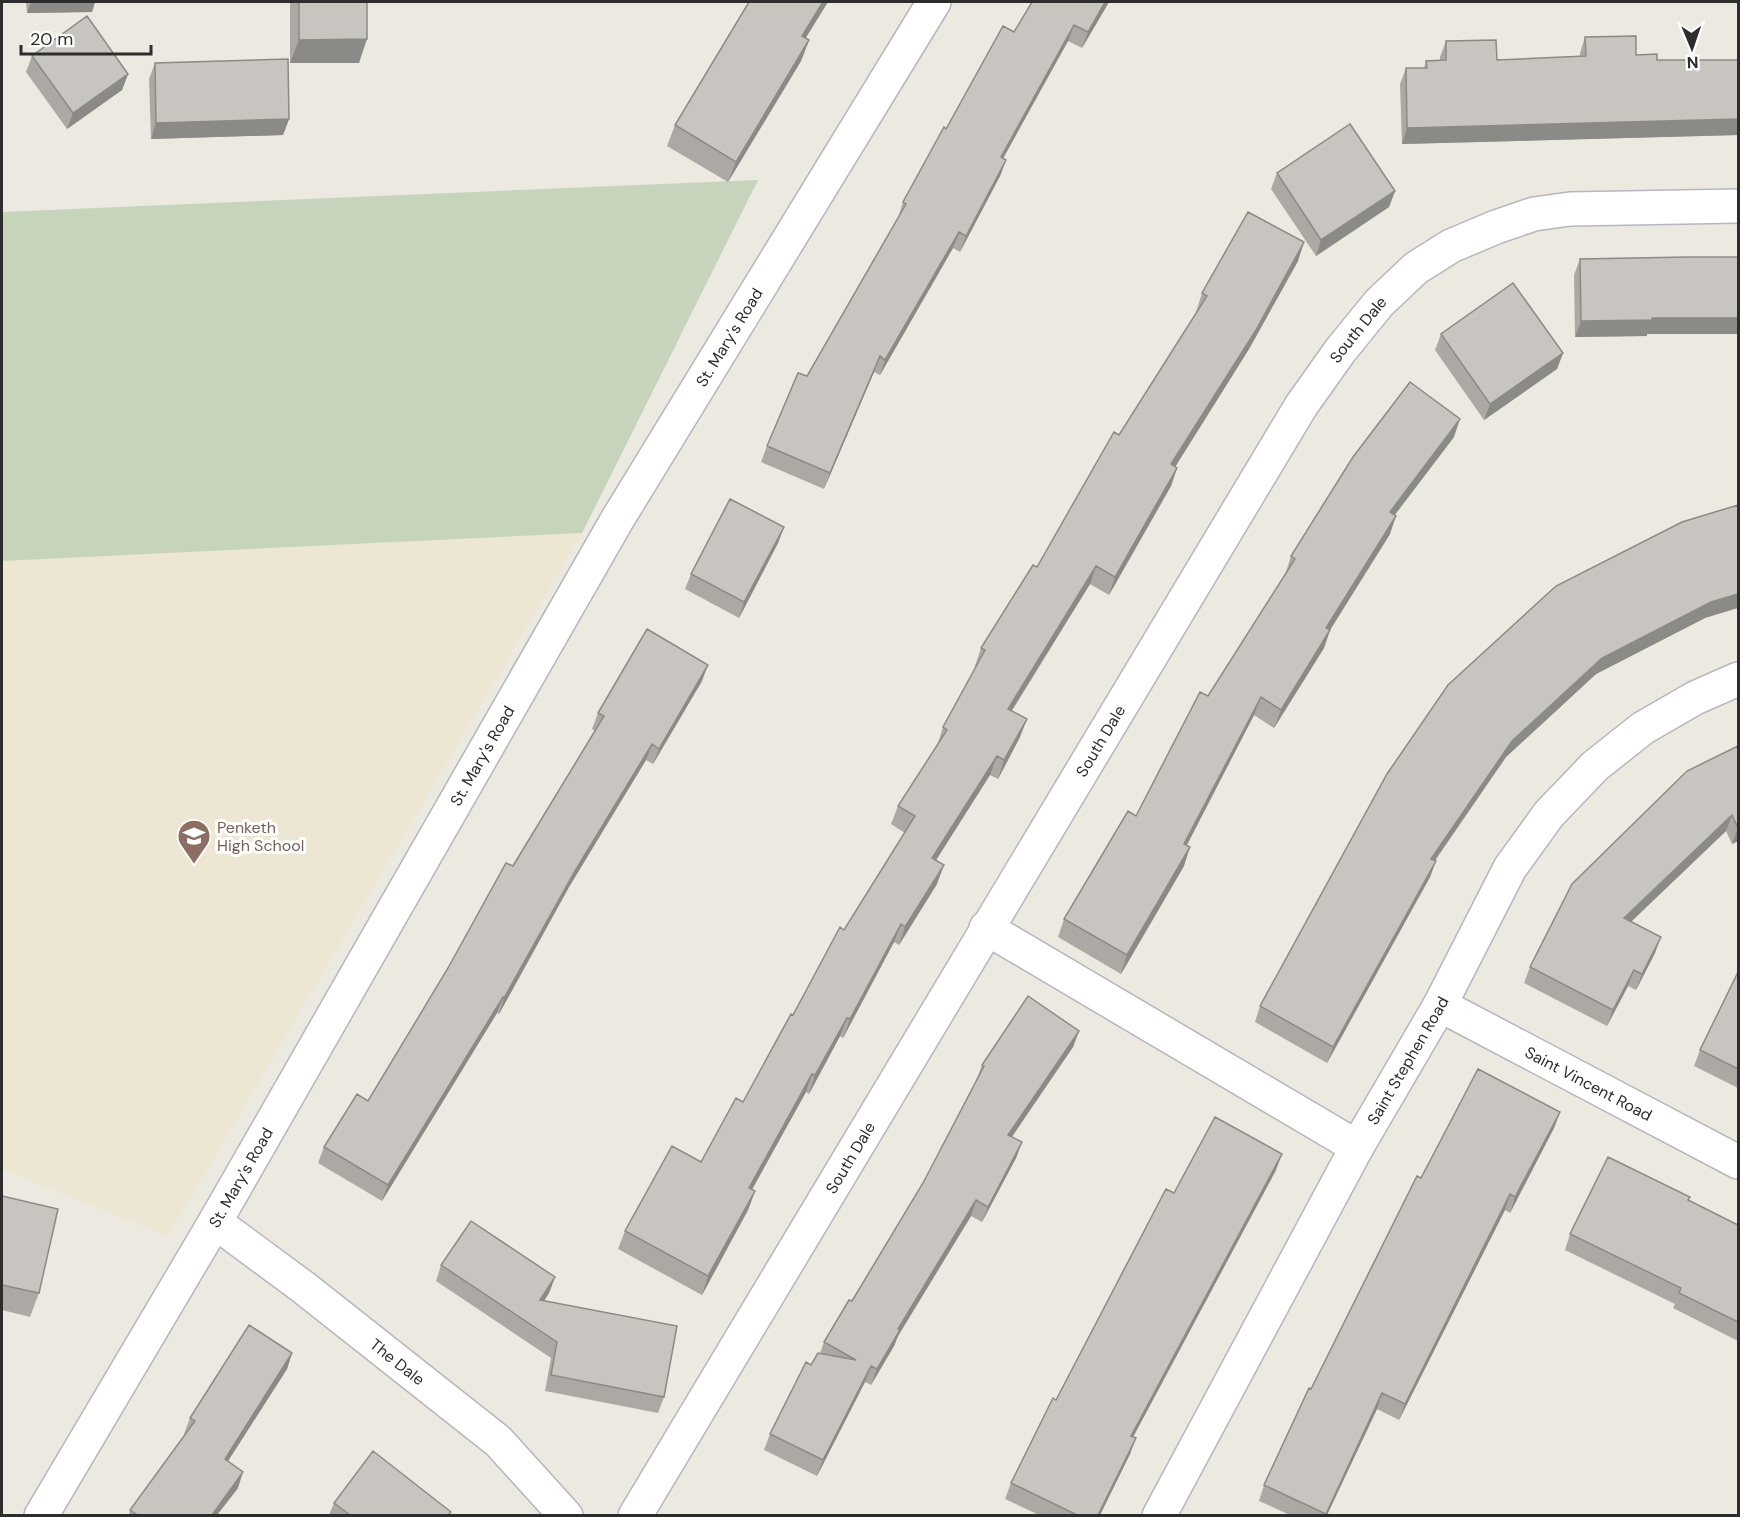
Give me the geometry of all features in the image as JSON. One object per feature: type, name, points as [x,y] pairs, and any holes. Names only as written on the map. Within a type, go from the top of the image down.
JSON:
[{"type":"street","name":"St. Mary's Road","points":[[41,1515],[215,1222],[617,520],[934,2]]},
{"type":"street","name":"South Dale","points":[[635,1515],[1301,406],[1340,351],[1379,303],[1416,268],[1451,246],[1534,214],[1570,209],[1738,206]]},
{"type":"street","name":"Saint Stephen Road","points":[[1159,1515],[1358,1147],[1440,1005],[1510,868],[1549,814],[1595,766],[1643,728],[1695,698],[1738,679]]},
{"type":"street","points":[[986,928],[1358,1147]]},
{"type":"street","name":"Saint Vincent Road","points":[[1440,1005],[1738,1162]]},
{"type":"street","name":"The Dale","points":[[215,1222],[303,1287],[498,1441],[566,1515]]},
{"type":"shaded area","name":"Penketh High School","points":[[582,533],[168,1236],[2,1169],[2,561]]},
{"type":"green space","points":[[758,180],[582,533],[2,561],[2,212]]},
{"type":"building","points":[[299,2],[367,2],[367,39],[299,40]]},
{"type":"building","points":[[749,2],[823,2],[802,36],[809,40],[736,162],[675,125]]},
{"type":"building","points":[[1032,2],[1105,2],[1088,32],[1074,25],[1001,157],[1006,160],[966,236],[959,232],[885,360],[880,356],[830,473],[767,446],[798,373],[807,376],[906,204],[903,202],[1003,26],[1014,32]]},
{"type":"building","points":[[87,16],[128,74],[73,113],[32,56]]},
{"type":"building","points":[[1636,36],[1636,55],[1657,54],[1657,60],[1738,60],[1738,119],[1407,128],[1406,68],[1427,68],[1426,61],[1446,60],[1446,41],[1496,40],[1497,60],[1586,56],[1585,37]]},
{"type":"building","points":[[288,59],[289,119],[156,123],[155,63]]},
{"type":"building","points":[[1350,124],[1395,191],[1321,240],[1277,173]]},
{"type":"building","points":[[1248,212],[1304,242],[1256,330],[1171,464],[1177,468],[1115,577],[1096,566],[1008,709],[1027,719],[1004,760],[997,756],[932,858],[944,865],[905,927],[901,924],[850,1019],[847,1018],[815,1075],[812,1074],[749,1188],[755,1191],[708,1276],[625,1231],[672,1146],[701,1162],[736,1098],[743,1102],[840,927],[844,930],[915,816],[898,806],[947,730],[943,727],[985,650],[981,648],[1033,565],[1037,567],[1114,432],[1119,435],[1207,296],[1202,293]]},
{"type":"building","points":[[1738,257],[1738,318],[1581,321],[1580,259]]},
{"type":"building","points":[[1513,283],[1563,353],[1490,404],[1441,334]]},
{"type":"building","points":[[1410,382],[1460,419],[1390,512],[1396,516],[1326,628],[1330,630],[1281,710],[1261,697],[1184,844],[1190,847],[1127,955],[1064,919],[1128,811],[1136,816],[1200,692],[1208,696],[1295,559],[1291,556],[1353,457]]},
{"type":"building","points":[[730,499],[784,527],[744,602],[691,574]]},
{"type":"building","points":[[1738,505],[1738,594],[1711,602],[1602,658],[1512,741],[1431,859],[1436,861],[1333,1047],[1260,1006],[1387,774],[1448,685],[1556,586],[1682,522]]},
{"type":"building","points":[[647,629],[708,665],[659,749],[652,744],[575,871],[504,998],[388,1185],[324,1147],[357,1094],[368,1101],[448,968],[506,863],[513,866],[604,716],[598,713]]},
{"type":"building","points":[[1738,746],[1738,828],[1732,815],[1624,918],[1661,937],[1642,974],[1634,970],[1613,1010],[1530,967],[1572,884],[1687,771]]},
{"type":"building","points":[[1738,972],[1738,1069],[1700,1050]]},
{"type":"building","points":[[1028,996],[1079,1031],[1008,1135],[1022,1142],[988,1207],[976,1200],[898,1329],[900,1330],[877,1369],[871,1366],[823,1460],[770,1434],[806,1362],[811,1365],[818,1353],[856,1360],[824,1342],[849,1300],[852,1301],[923,1183],[984,1066],[982,1065]]},
{"type":"building","points":[[1478,1069],[1560,1112],[1515,1197],[1510,1194],[1405,1404],[1382,1393],[1326,1514],[1264,1485],[1309,1388],[1311,1389],[1417,1176],[1421,1178]]},
{"type":"building","points":[[1215,1117],[1282,1154],[1131,1436],[1136,1438],[1098,1515],[1077,1515],[1011,1483],[1053,1398],[1056,1400],[1166,1189],[1174,1193]]},
{"type":"building","points":[[1608,1157],[1690,1197],[1688,1200],[1738,1225],[1738,1322],[1679,1293],[1681,1288],[1570,1234]]},
{"type":"building","points":[[2,1196],[58,1209],[39,1293],[2,1285]]},
{"type":"building","points":[[471,1221],[555,1277],[540,1300],[677,1326],[664,1397],[551,1375],[557,1342],[441,1265]]},
{"type":"building","points":[[249,1325],[292,1353],[225,1459],[243,1472],[212,1515],[135,1515],[130,1510],[195,1421],[190,1418]]},
{"type":"building","points":[[373,1451],[451,1512],[448,1515],[350,1515],[334,1503]]},
{"type":"place","name":"Penketh High School","points":[[194,865]]}]
